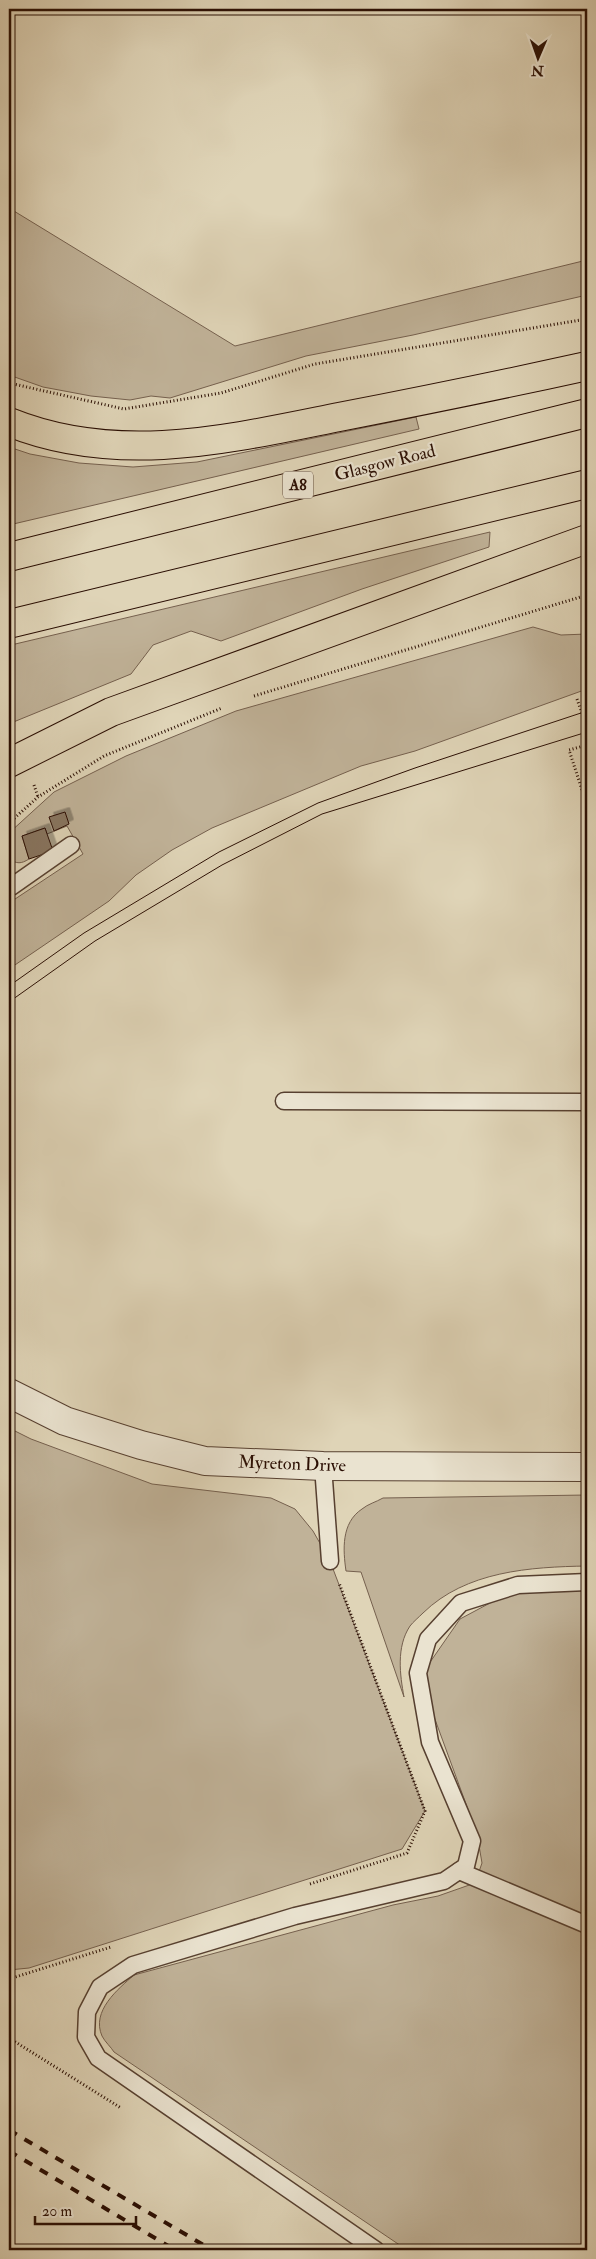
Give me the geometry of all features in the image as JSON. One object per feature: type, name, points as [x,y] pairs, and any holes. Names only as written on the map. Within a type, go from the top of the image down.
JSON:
[{"type":"main road","points":[[9,422],[37,434],[106,446],[171,446],[237,437],[427,400],[587,366]]},
{"type":"main road","name":"Glasgow Road","points":[[9,557],[587,413]]},
{"type":"main road","points":[[9,624],[587,484]]},
{"type":"main road","points":[[9,763],[111,712],[587,539]]},
{"type":"street","name":"Myreton Drive","points":[[9,1393],[65,1421],[141,1445],[205,1461],[323,1466],[587,1467]]},
{"type":"lane","points":[[9,887],[71,845]]},
{"type":"lane","points":[[284,1101],[587,1102]]},
{"type":"lane","points":[[323,1466],[330,1561]]},
{"type":"lane","points":[[376,2250],[98,2058],[86,2037],[86,2012],[100,1987],[133,1965],[295,1916],[444,1881],[466,1866],[472,1842],[430,1742],[418,1673],[428,1639],[461,1603],[518,1585],[587,1582]]},
{"type":"lane","points":[[459,1871],[587,1925]]},
{"type":"path","points":[[9,383],[124,409],[221,393],[315,364],[587,319]]},
{"type":"path","points":[[250,697],[587,595]]},
{"type":"path","points":[[577,700],[587,728]]},
{"type":"path","points":[[9,823],[38,797],[104,756],[231,704]]},
{"type":"path","points":[[587,745],[569,750],[587,805]]},
{"type":"path","points":[[303,1886],[407,1853],[426,1811],[330,1561]]},
{"type":"path","points":[[9,1979],[115,1946]]},
{"type":"shaded area","points":[[9,208],[235,346],[587,260],[587,295],[413,335],[306,356],[170,398],[151,396],[130,400],[91,396],[43,387],[9,375]]},
{"type":"shaded area","points":[[416,417],[419,429],[9,525],[9,447],[30,454],[79,463],[133,467],[197,462]]},
{"type":"shaded area","points":[[490,532],[489,547],[362,589],[221,641],[191,631],[153,645],[131,674],[11,723],[9,717],[11,645]]},
{"type":"shaded area","points":[[533,627],[561,635],[587,634],[587,689],[415,751],[361,766],[212,828],[172,850],[136,875],[109,901],[9,969],[9,903],[83,854],[67,826],[47,834],[45,828],[22,836],[29,859],[19,863],[9,859],[9,833],[54,792],[126,756],[236,711]]},
{"type":"shaded area","points":[[9,1428],[31,1439],[152,1484],[271,1498],[295,1509],[313,1531],[330,1561],[425,1811],[402,1849],[29,1968],[9,1970]]},
{"type":"shaded area","points":[[587,1495],[587,1566],[521,1570],[500,1574],[459,1588],[440,1599],[410,1626],[406,1634],[400,1661],[404,1697],[361,1572],[346,1571],[345,1537],[350,1522],[355,1515],[383,1498]]},
{"type":"shaded area","points":[[587,1587],[587,2250],[407,2250],[114,2052],[102,2036],[100,2018],[108,2001],[134,1975],[393,1905],[438,1896],[475,1883],[482,1863],[477,1834],[429,1703],[426,1668],[460,1619],[505,1595]]},
{"type":"building","points":[[65,812],[69,824],[54,831],[49,817]]},
{"type":"building","points":[[45,828],[53,851],[29,859],[22,836]]},
{"type":"tram line","points":[[9,986],[84,933],[219,852],[318,803],[415,768],[587,711]]},
{"type":"tram line","points":[[9,1002],[95,941],[222,865],[322,814],[587,732]]},
{"type":"railway","points":[[9,2130],[212,2250]]},
{"type":"railway","points":[[9,2151],[175,2250]]}]
